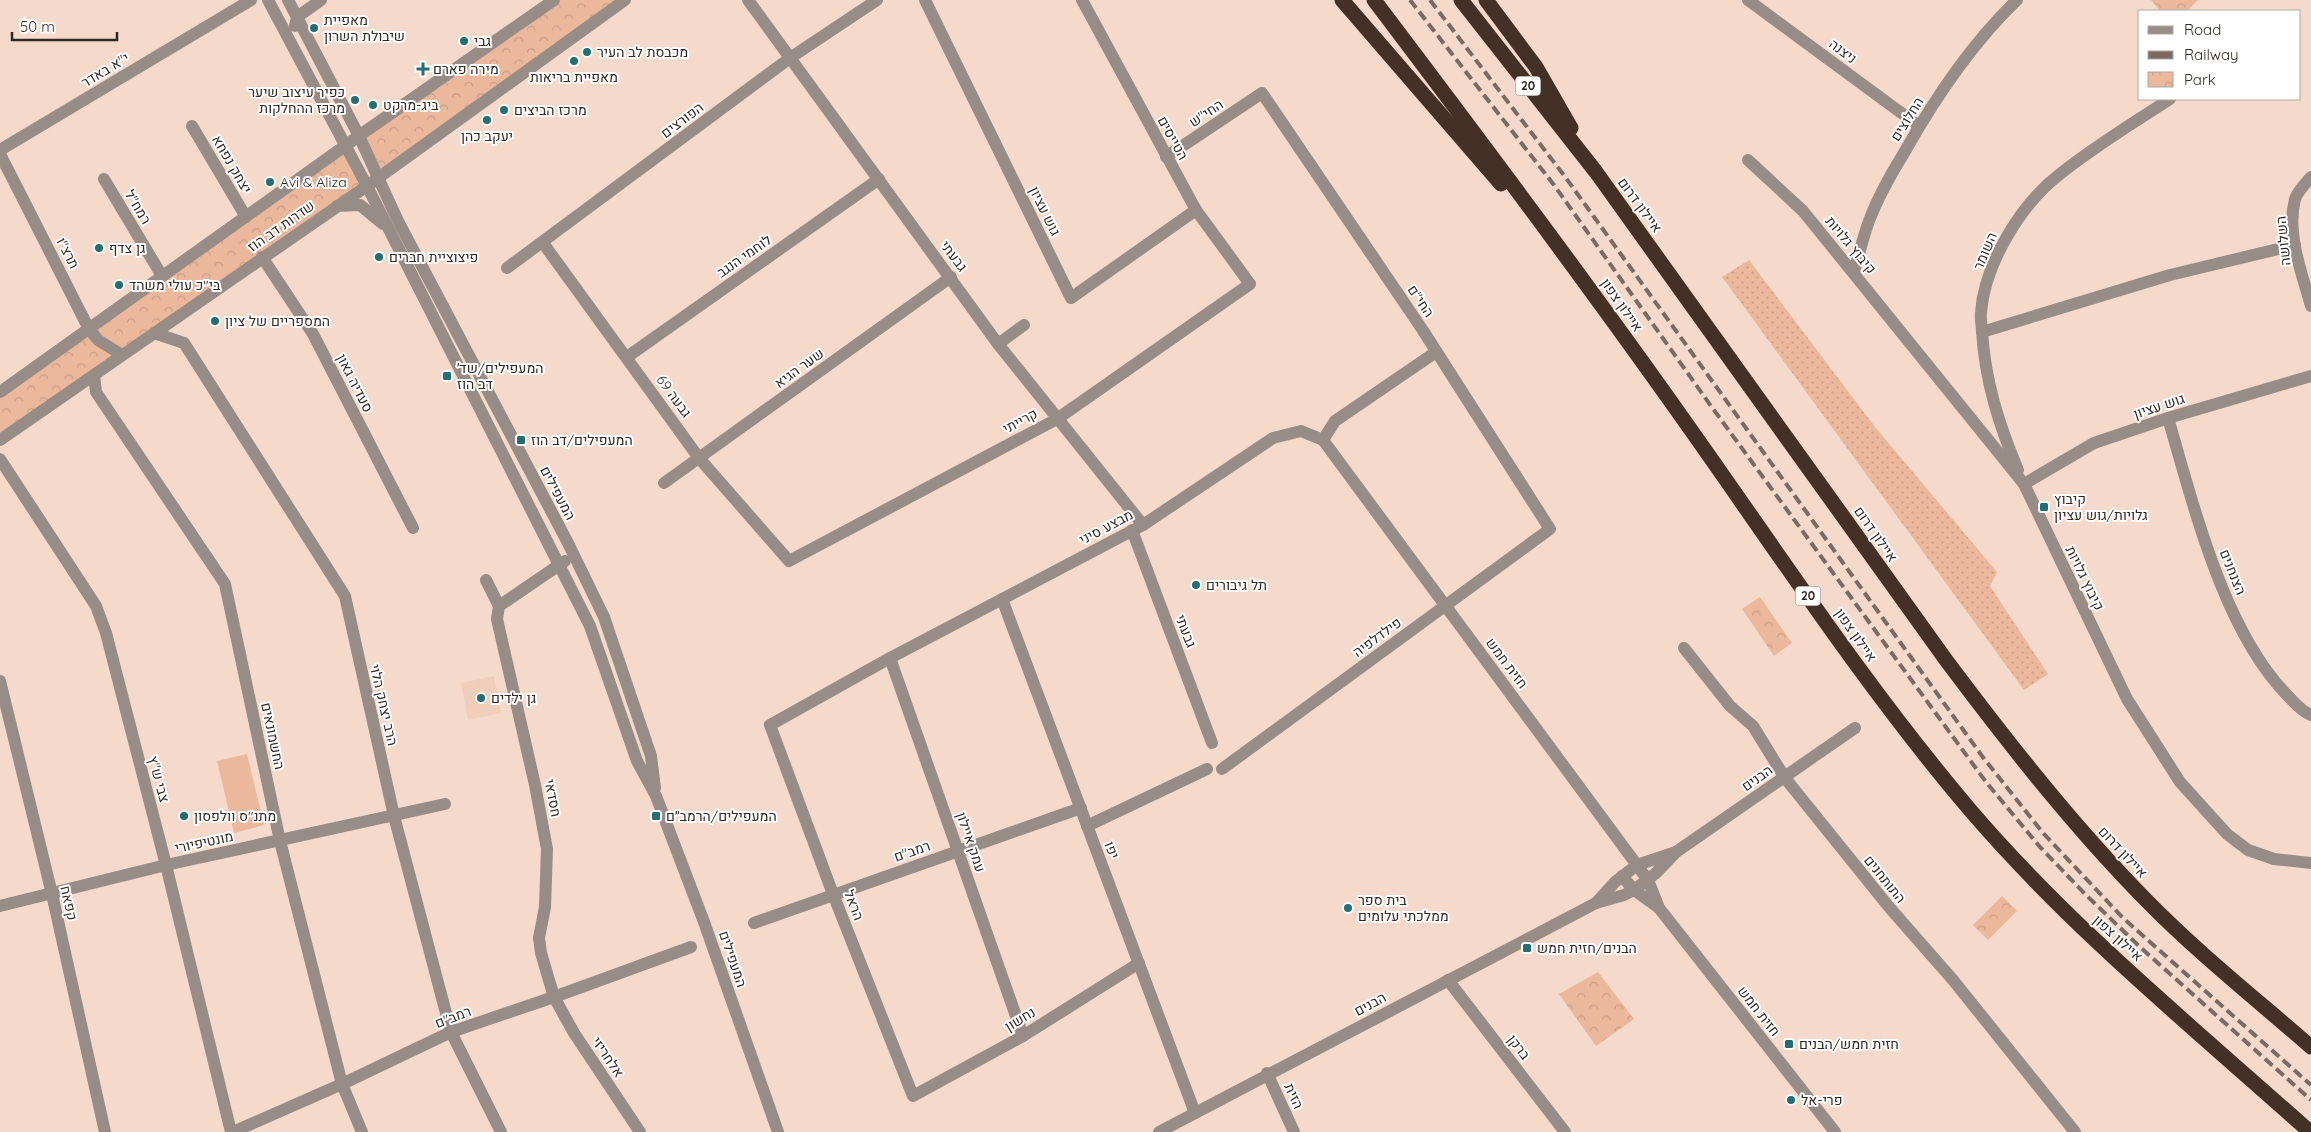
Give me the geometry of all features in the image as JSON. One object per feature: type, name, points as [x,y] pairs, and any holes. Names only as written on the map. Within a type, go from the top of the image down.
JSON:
[{"type":"highway","points":[[1342,0],[1581,274]]},
{"type":"highway","name":"איילון צפון","points":[[1374,0],[1581,274],[1890,712],[1970,810],[2021,868],[2070,917],[2310,1132]]},
{"type":"highway","name":"איילון דרום","points":[[1461,0],[1596,172],[1940,652],[2003,735],[2085,835],[2148,902],[2205,956],[2311,1047]]},
{"type":"highway","points":[[1486,0],[1536,67],[1596,172]]},
{"type":"street","name":"י\"א באדר","points":[[0,150],[251,0]]},
{"type":"street","name":"המעפילים","points":[[268,0],[292,42],[590,626],[637,761],[656,796],[704,922],[778,1132]]},
{"type":"street","name":"המעפילים","points":[[288,0],[359,136],[403,229],[574,556],[604,618],[651,756],[656,796]]},
{"type":"street","points":[[292,42],[298,17],[321,0]]},
{"type":"street","name":"שדרות דב הוז","points":[[0,392],[359,136],[554,0]]},
{"type":"street","name":"שדרות דב הוז","points":[[0,440],[262,257],[379,178],[625,0]]},
{"type":"street","name":"גבעתי","points":[[748,0],[998,344],[1057,418],[1137,528],[1212,743]]},
{"type":"street","name":"הפורצים","points":[[507,268],[790,58],[877,0]]},
{"type":"street","name":"גוש עציון","points":[[925,0],[1071,298],[1196,210]]},
{"type":"street","name":"הטייסים","points":[[1082,0],[1196,210],[1250,284]]},
{"type":"street","name":"ניצנה","points":[[1748,0],[1919,126]]},
{"type":"street","name":"החלוצים","points":[[1854,272],[1869,221],[1892,173],[1919,126],[1954,74],[1991,25],[2017,0]]},
{"type":"street","name":"החי\"ש","points":[[1166,157],[1262,93]]},
{"type":"street","name":"החי\"ם","points":[[1262,93],[1436,352],[1550,529]]},
{"type":"street","name":"השומר","points":[[2024,484],[1992,399],[1983,357],[1981,312],[1990,274],[2004,238],[2029,204],[2058,174],[2169,100]]},
{"type":"street","name":"יצחק נפחא","points":[[192,126],[246,217]]},
{"type":"street","name":"תרצ\"ו","points":[[0,154],[90,329],[98,340],[122,355]]},
{"type":"street","name":"קיבוץ גלויות","points":[[1748,160],[1803,211],[2024,484],[2127,699],[2180,782],[2227,834],[2248,850],[2274,859],[2311,863]]},
{"type":"street","name":"השלושה","points":[[2311,177],[2296,197],[2292,220],[2295,245],[2311,306]]},
{"type":"street","name":"רמח\"ל","points":[[104,179],[162,276]]},
{"type":"street","name":"לוחמי הנגב","points":[[627,357],[878,179]]},
{"type":"street","points":[[336,206],[360,205],[386,227]]},
{"type":"street","name":"גבעה 69","points":[[543,243],[699,458],[788,561]]},
{"type":"street","points":[[1982,332],[2170,275],[2295,245]]},
{"type":"street","name":"סעדיה גאון","points":[[262,257],[313,334],[413,528]]},
{"type":"street","name":"שער הגיא","points":[[664,483],[951,277]]},
{"type":"street","name":"קרייתי","points":[[788,561],[1057,418],[1250,284]]},
{"type":"street","points":[[998,344],[1024,325]]},
{"type":"street","name":"הרב יצחק הלוי","points":[[154,333],[184,343],[345,596],[394,816],[451,1032],[501,1132]]},
{"type":"street","points":[[1323,440],[1335,421],[1436,352]]},
{"type":"street","name":"החשמונאים","points":[[94,375],[96,392],[225,584],[280,840],[342,1084],[362,1132]]},
{"type":"street","name":"גוש עציון","points":[[2024,484],[2094,443],[2168,418],[2311,376]]},
{"type":"street","name":"הצנחנים","points":[[2168,418],[2204,539],[2241,631],[2272,680],[2304,712],[2311,715]]},
{"type":"street","name":"מבצע סיני","points":[[770,725],[890,658],[1137,528],[1273,438],[1301,431],[1323,440]]},
{"type":"street","name":"חזית חמש","points":[[1323,440],[1648,880],[1659,908]]},
{"type":"street","name":"צבי ש\"ץ","points":[[0,459],[96,606],[106,633],[232,1132]]},
{"type":"street","name":"פילדלפיה","points":[[1222,769],[1550,529]]},
{"type":"street","points":[[499,606],[559,564],[574,556]]},
{"type":"street","name":"חסדאי","points":[[486,580],[499,606],[497,619],[548,849],[545,907],[539,938],[541,953],[554,997]]},
{"type":"street","name":"יפו","points":[[1002,598],[1195,1113]]},
{"type":"street","name":"התותחנים","points":[[1684,648],[1730,706],[1753,726],[1785,778],[1889,907],[1953,980],[2068,1130]]},
{"type":"street","name":"עמק איילון","points":[[890,658],[1023,1036]]},
{"type":"street","name":"קפאח","points":[[0,681],[52,894],[105,1132]]},
{"type":"street","name":"הראל","points":[[770,725],[913,1096]]},
{"type":"street","name":"הבנים","points":[[1159,1132],[1268,1073],[1596,903],[1634,890],[1648,880],[1676,852],[1855,728]]},
{"type":"street","points":[[1087,826],[1207,769]]},
{"type":"street","name":"מונטיפיורי","points":[[0,906],[166,866],[446,804]]},
{"type":"street","name":"רמב\"ם","points":[[754,923],[1081,808]]},
{"type":"street","name":"הבנים","points":[[1596,903],[1622,876],[1637,865],[1676,852]]},
{"type":"street","name":"חזית חמש","points":[[1622,876],[1634,890],[1659,908],[1835,1132]]},
{"type":"street","name":"רמב\"ם","points":[[232,1132],[342,1084],[451,1032],[691,947]]},
{"type":"street","name":"נחשון","points":[[913,1096],[1023,1036],[1139,963]]},
{"type":"street","name":"ברקן","points":[[1448,980],[1566,1132]]},
{"type":"street","name":"אלחריזי","points":[[554,997],[574,1033],[640,1132]]},
{"type":"street","name":"הזית","points":[[1268,1073],[1294,1132]]},
{"type":"shaded area","name":"גן ילדים","points":[[494,676],[501,713],[468,720],[461,683]]},
{"type":"green space","points":[[554,0],[625,0],[379,178],[363,133]]},
{"type":"green space","points":[[2151,0],[2198,0],[2188,10],[2159,10]]},
{"type":"green space","points":[[345,146],[367,186],[0,440],[0,392]]},
{"type":"green space","points":[[1749,260],[1875,427],[1997,572],[1990,586],[2048,674],[2024,690],[1722,277]]},
{"type":"green space","points":[[1760,597],[1792,643],[1774,656],[1742,609]]},
{"type":"green space","points":[[247,754],[264,825],[234,833],[217,761]]},
{"type":"green space","points":[[2002,896],[2017,911],[1988,940],[1973,925]]},
{"type":"green space","points":[[1598,972],[1634,1019],[1596,1046],[1559,994]]},
{"type":"railway","points":[[1410,0],[1554,185],[1711,406],[1986,782],[2040,847],[2086,895],[2140,947],[2311,1100]]},
{"type":"railway","points":[[1430,0],[1566,178],[1982,756],[2043,833],[2123,918],[2311,1085]]},
{"type":"place","name":"מאפיית שיבולת השרון","points":[[314,28]]},
{"type":"place","name":"גבי","points":[[464,41]]},
{"type":"place","name":"מכבסת לב העיר","points":[[587,52]]},
{"type":"place","name":"מאפיית בריאות","points":[[574,61]]},
{"type":"place","name":"מירה פארם","points":[[423,69]]},
{"type":"place","name":"כפיר עיצוב שיער מרכז ההחלקות","points":[[355,100]]},
{"type":"place","name":"ביג-מרקט","points":[[373,105]]},
{"type":"place","name":"מרכז הביצים","points":[[504,110]]},
{"type":"place","name":"יעקב כהן","points":[[487,120]]},
{"type":"place","name":"Avi & Aliza","points":[[270,182]]},
{"type":"place","name":"גן צדף","points":[[99,248]]},
{"type":"place","name":"פיצוציית חברים","points":[[379,257]]},
{"type":"place","name":"בי\"כ עולי משהד","points":[[119,285]]},
{"type":"place","name":"המספריים של ציון","points":[[215,321]]},
{"type":"place","name":"המעפילים/שד׳ דב הוז","points":[[447,376]]},
{"type":"place","name":"המעפילים/דב הוז","points":[[521,440]]},
{"type":"place","name":"קיבוץ גלויות/גוש עציון","points":[[2044,507]]},
{"type":"place","name":"תל גיבורים","points":[[1196,585]]},
{"type":"place","name":"גן ילדים","points":[[481,698]]},
{"type":"place","name":"מתנ''ס וולפסון","points":[[184,816]]},
{"type":"place","name":"המעפילים/הרמב״ם","points":[[656,816]]},
{"type":"place","name":"בית ספר ממלכתי עלומים","points":[[1348,908]]},
{"type":"place","name":"הבנים/חזית חמש","points":[[1527,948]]},
{"type":"place","name":"חזית חמש/הבנים","points":[[1789,1044]]},
{"type":"place","name":"פרי-אל","points":[[1791,1100]]}]
